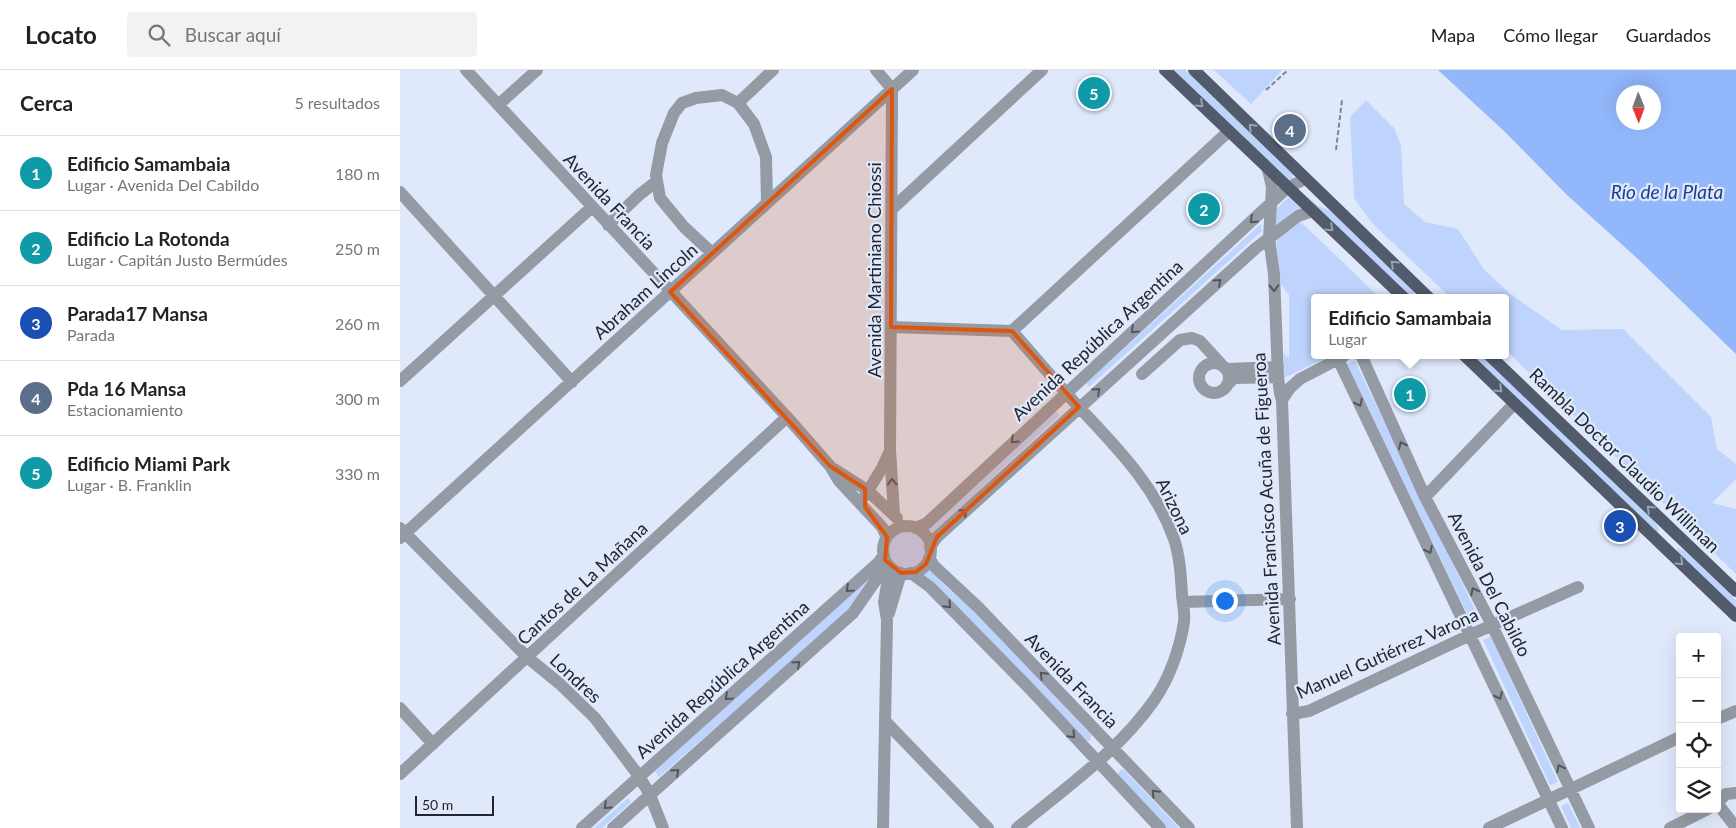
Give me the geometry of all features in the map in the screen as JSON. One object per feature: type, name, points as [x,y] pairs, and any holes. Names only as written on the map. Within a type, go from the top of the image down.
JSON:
[{"type":"main road","points":[[1164,70],[1400,294]]},
{"type":"main road","points":[[1194,70],[1425,294]]},
{"type":"main road","name":"Rambla Doctor Claudio Williman","points":[[1468,359],[1736,616]]},
{"type":"main road","name":"Rambla Doctor Claudio Williman","points":[[1493,359],[1736,591]]},
{"type":"main road","points":[[1660,544],[1673,530]]},
{"type":"street","name":"Avenida Francia","points":[[466,70],[787,417],[830,466],[839,481],[882,526],[887,536]]},
{"type":"street","points":[[498,105],[537,70]]},
{"type":"street","points":[[738,103],[772,70]]},
{"type":"street","points":[[876,70],[892,89]]},
{"type":"street","name":"Abraham Lincoln","points":[[402,533],[572,382],[913,70]]},
{"type":"street","points":[[892,208],[1042,70]]},
{"type":"street","name":"Avenida Martiniano Chiossi","points":[[892,89],[890,450],[894,514]]},
{"type":"street","points":[[712,254],[684,227],[660,198],[656,175],[662,143],[674,113],[682,104],[696,98],[722,95],[738,103],[754,124],[766,156],[767,203]]},
{"type":"street","points":[[892,327],[1012,332],[1229,131]]},
{"type":"street","name":"Avenida Francisco Acuña de Figueroa","points":[[1268,170],[1272,187],[1269,238],[1274,274],[1278,372],[1282,400],[1297,828]]},
{"type":"street","name":"Avenida República Argentina","points":[[910,527],[927,523],[1288,188],[1305,179]]},
{"type":"street","points":[[608,225],[639,195],[657,181]]},
{"type":"street","points":[[400,192],[572,382]]},
{"type":"street","points":[[400,381],[592,207]]},
{"type":"street","name":"Avenida República Argentina","points":[[930,552],[937,537],[1256,248],[1298,216],[1312,211]]},
{"type":"street","name":"Arizona","points":[[1012,332],[1116,445],[1141,476],[1159,507],[1174,540],[1181,575],[1184,620],[1172,669],[1156,698],[1134,726],[1113,748],[1017,828]]},
{"type":"street","points":[[1142,374],[1180,340],[1192,338],[1200,341],[1224,367],[1229,376],[1228,384]]},
{"type":"street","points":[[1282,400],[1290,388],[1300,379],[1337,359]]},
{"type":"street","points":[[1342,359],[1562,828]]},
{"type":"street","name":"Avenida Del Cabildo","points":[[1363,359],[1425,497],[1492,625],[1589,828]]},
{"type":"street","points":[[1213,363],[1224,367],[1278,372],[1234,378],[1223,390],[1216,393],[1208,392],[1202,387],[1199,379],[1201,372],[1206,366],[1213,363]]},
{"type":"street","points":[[1425,497],[1514,404]]},
{"type":"street","name":"Cantos de La Mañana","points":[[400,774],[787,417]]},
{"type":"street","name":"Avenida Martiniano Chiossi","points":[[865,507],[864,502],[867,490],[882,468],[890,450]]},
{"type":"street","name":"Avenida Francia","points":[[830,466],[867,490],[910,527]]},
{"type":"street","points":[[883,828],[887,620],[884,602],[887,562],[884,545],[887,536],[895,530],[910,527],[925,535],[930,552],[922,568],[906,573],[887,562]]},
{"type":"street","name":"Londres","points":[[402,533],[527,657],[560,684],[595,718],[639,776],[650,795],[663,828]]},
{"type":"street","name":"Avenida Francia","points":[[930,552],[935,567],[979,608],[1188,828]]},
{"type":"street","points":[[613,828],[853,613],[887,562]]},
{"type":"street","name":"Avenida República Argentina","points":[[582,828],[878,563],[887,562]]},
{"type":"street","name":"Avenida Francia","points":[[906,573],[930,587],[1160,828]]},
{"type":"street","points":[[887,620],[906,573]]},
{"type":"street","name":"Manuel Gutiérrez Varona","points":[[1292,714],[1309,711],[1470,635],[1578,587]]},
{"type":"street","points":[[1183,602],[1290,599]]},
{"type":"street","points":[[400,708],[433,744]]},
{"type":"street","points":[[1721,717],[1736,710]]},
{"type":"street","points":[[885,721],[988,828]]},
{"type":"street","points":[[1488,828],[1676,739]]},
{"type":"street","points":[[1721,799],[1726,794],[1736,792]]},
{"type":"street","points":[[1721,809],[1732,826]]},
{"type":"street","points":[[1673,827],[1700,813]]},
{"type":"path","points":[[1266,90],[1288,70]]},
{"type":"path","points":[[1336,150],[1342,100]]},
{"type":"highlighted area","points":[[892,89],[891,327],[1012,331],[1079,407],[937,537],[926,564],[916,572],[901,573],[885,560],[887,537],[865,507],[865,489],[830,466],[670,292]]},
{"type":"shaded area","points":[[1174,70],[1185,70],[1293,174],[1292,179],[1288,180]]},
{"type":"shaded area","points":[[1214,70],[1282,70],[1251,104]]},
{"type":"shaded area","points":[[1366,100],[1394,128],[1401,146],[1404,204],[1425,222],[1458,229],[1483,268],[1510,294],[1562,330],[1623,329],[1711,417],[1717,449],[1736,464],[1736,479],[1712,503],[1736,509],[1736,574],[1509,353],[1509,294],[1447,294],[1372,223],[1354,198],[1350,117]]},
{"type":"shaded area","points":[[1301,192],[1317,205],[1333,212],[1414,290],[1413,294],[1408,294]]},
{"type":"shaded area","points":[[1289,197],[1300,208],[1292,212],[1276,226],[1275,210]]},
{"type":"shaded area","points":[[1301,222],[1376,294],[1311,294],[1311,359],[1324,359],[1286,377],[1284,377],[1284,354],[1289,358],[1289,295],[1281,284],[1276,238]]},
{"type":"shaded area","points":[[1261,224],[1262,231],[1089,387],[1086,383]]},
{"type":"shaded area","points":[[1474,359],[1485,359],[1654,521],[1659,529],[1658,532]]},
{"type":"shaded area","points":[[1355,361],[1480,620],[1472,624],[1347,364]]},
{"type":"shaded area","points":[[1056,411],[1060,415],[933,533],[928,528]]},
{"type":"shaded area","points":[[907,532],[914,533],[920,537],[924,543],[924,557],[920,563],[914,567],[907,568],[900,567],[894,563],[890,557],[889,550],[890,543],[894,537],[900,533]]},
{"type":"shaded area","points":[[1678,548],[1685,551],[1736,600],[1736,610],[1676,551]]},
{"type":"shaded area","points":[[881,566],[849,611],[659,777],[655,771]]},
{"type":"shaded area","points":[[929,568],[947,588],[970,607],[1091,735],[1090,741],[1085,741],[923,574]]},
{"type":"shaded area","points":[[1491,636],[1558,782],[1550,785],[1483,640]]},
{"type":"shaded area","points":[[1124,770],[1179,828],[1166,828],[1118,777],[1118,773]]},
{"type":"shaded area","points":[[628,798],[631,802],[602,828],[594,828]]},
{"type":"shaded area","points":[[1568,803],[1580,828],[1571,828],[1561,806]]},
{"type":"water","name":"Río de la Plata","points":[[1438,70],[1736,70],[1736,354],[1638,259],[1567,195],[1504,131]]},
{"type":"place","name":"Edificio Miami Park","points":[[1094,93]]},
{"type":"place","name":"Pda 16 Mansa","points":[[1290,130]]},
{"type":"place","name":"Edificio La Rotonda","points":[[1204,209]]},
{"type":"place","name":"Edificio Samambaia","points":[[1410,394]]},
{"type":"place","name":"Parada17 Mansa","points":[[1620,526]]}]
